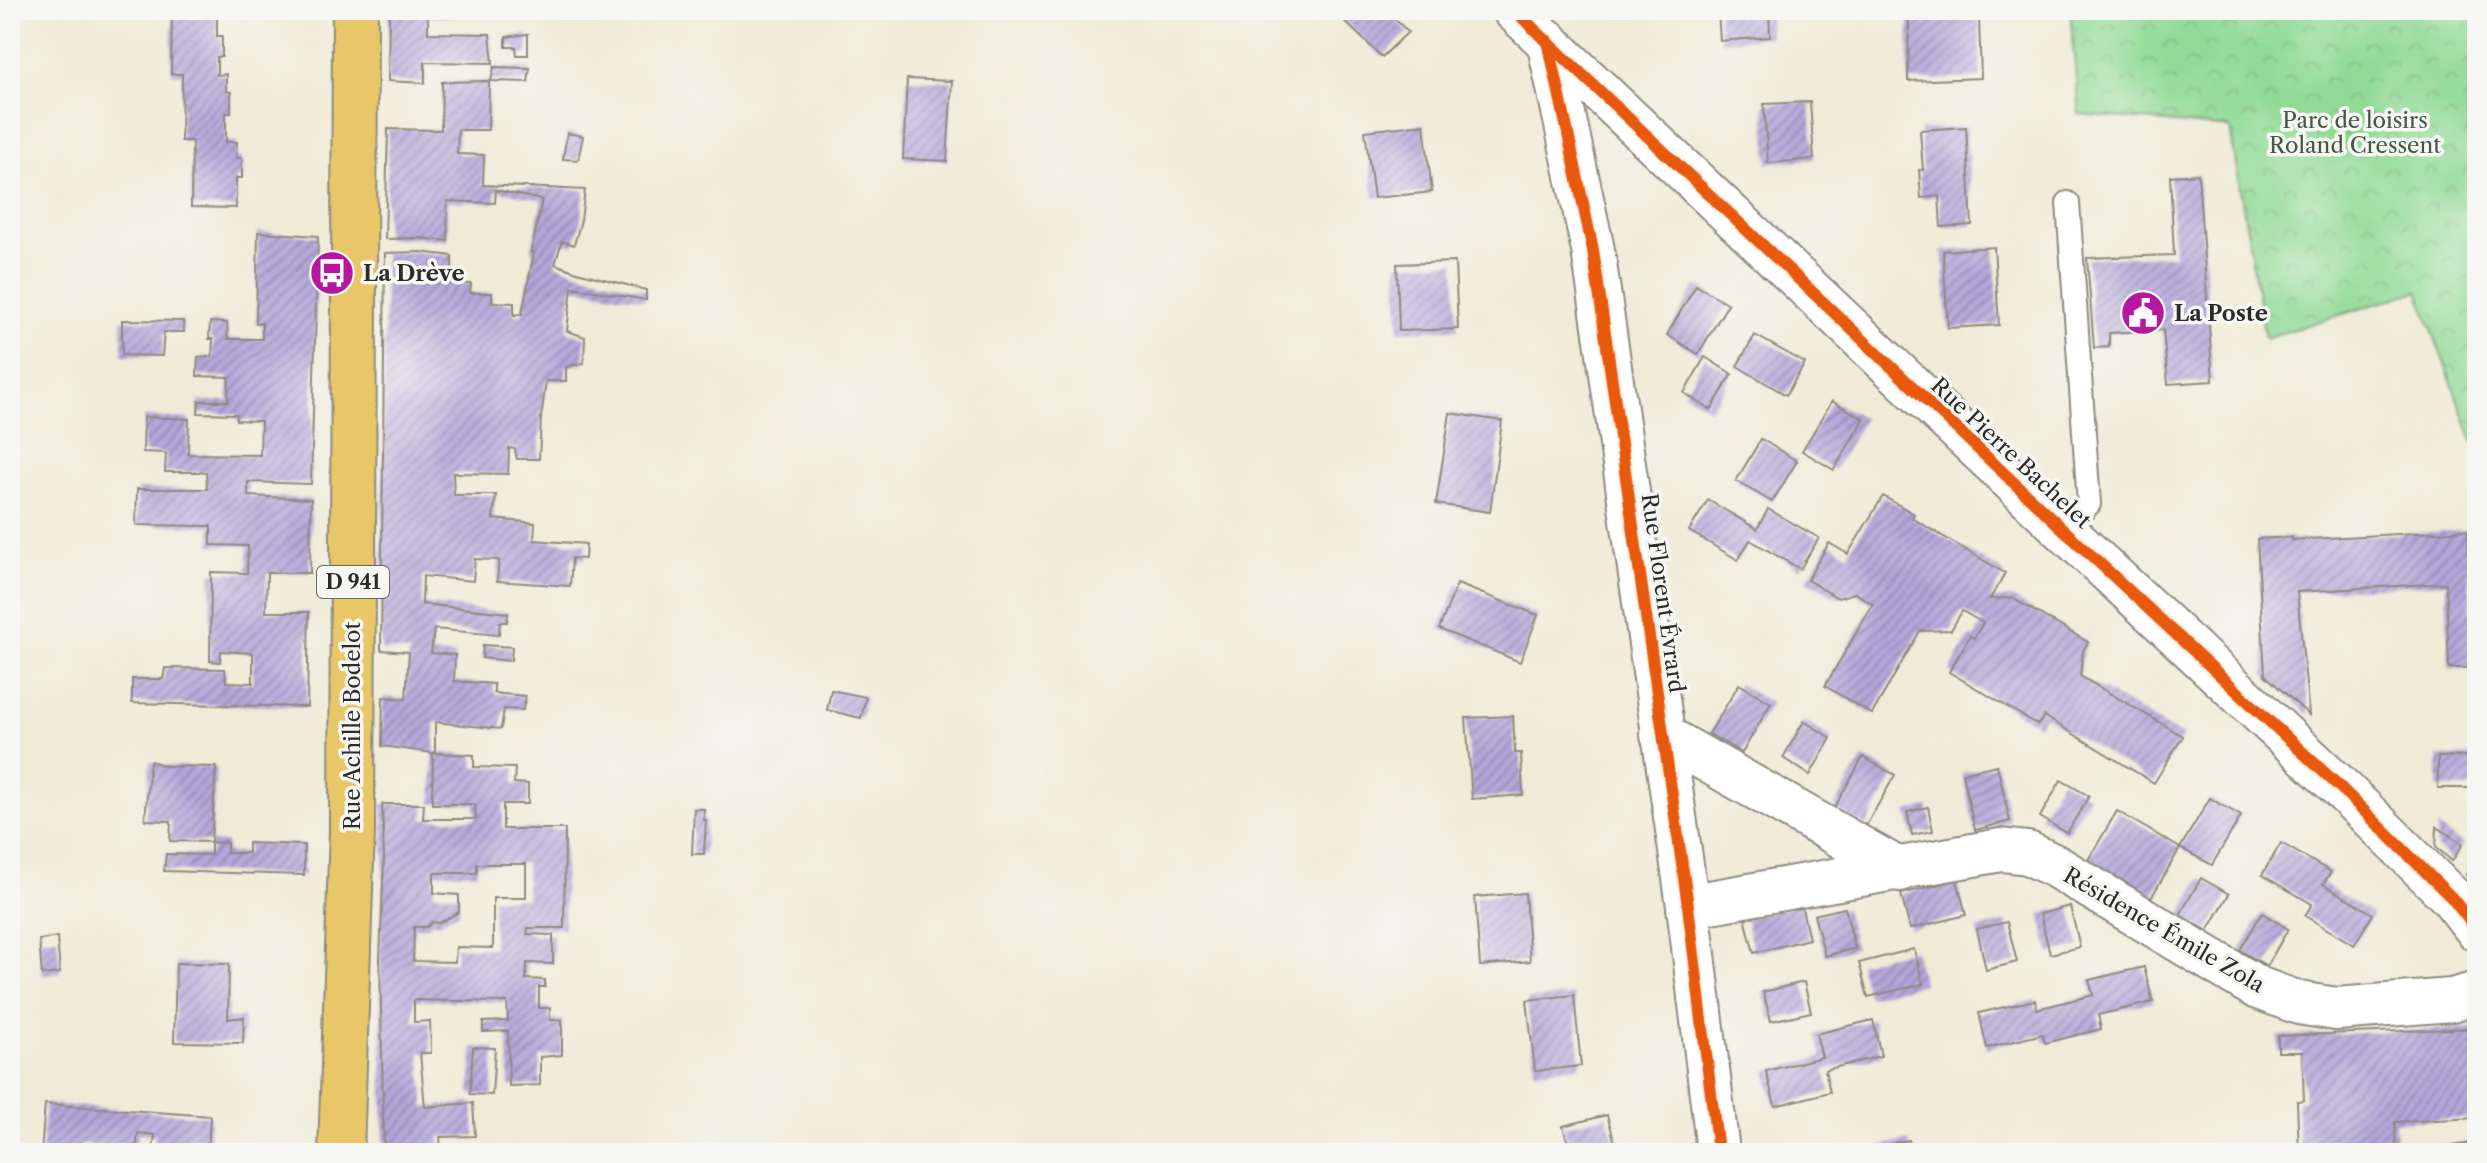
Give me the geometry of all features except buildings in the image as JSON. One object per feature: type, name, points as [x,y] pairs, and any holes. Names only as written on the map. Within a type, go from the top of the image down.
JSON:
[{"type":"main road","name":"Rue Achille Bodelot","points":[[341,1153],[352,830],[355,10]]},
{"type":"street","name":"Rue Pierre Bachelet","points":[[1514,10],[2342,789],[2452,898],[2477,930]]},
{"type":"street","name":"Rue Florent Évrard","points":[[1548,41],[1593,250],[1642,577],[1719,1148]]},
{"type":"street","points":[[1662,735],[1900,870]]},
{"type":"street","name":"Résidence Émile Zola","points":[[1688,906],[2001,850],[2028,853],[2258,988],[2299,1003],[2336,1009],[2452,1000],[2477,993]]},
{"type":"lane","points":[[2064,530],[2089,504],[2068,203]]},
{"type":"green space","name":"Parc de loisirs Roland Cressent","points":[[2070,10],[2477,10],[2477,452],[2418,291],[2265,338],[2230,128],[2079,114]]},
{"type":"cycle path","points":[[1514,10],[2342,789],[2452,898],[2477,930]]},
{"type":"cycle path","points":[[1548,41],[1593,250],[1688,906],[1717,1143]]},
{"type":"place","name":"La Drève","points":[[332,273]]},
{"type":"place","name":"La Poste","points":[[2143,313]]}]
